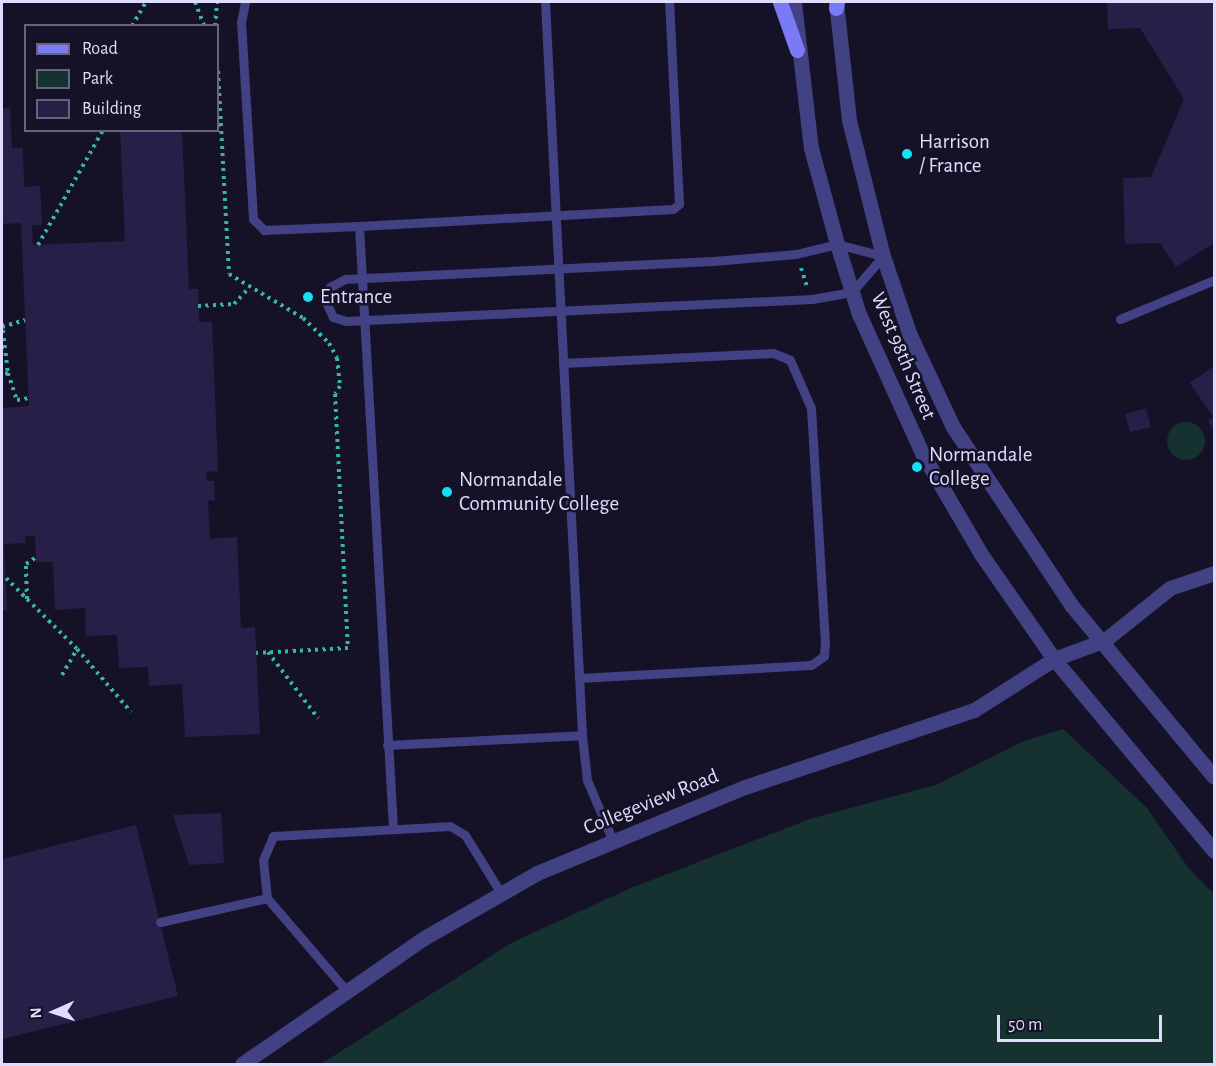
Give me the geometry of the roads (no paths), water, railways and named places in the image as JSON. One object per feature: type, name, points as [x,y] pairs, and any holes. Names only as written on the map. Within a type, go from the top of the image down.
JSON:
[{"type":"main road","points":[[780,2],[797,50]]},
{"type":"street","name":"West 98th Street","points":[[794,2],[797,50],[811,148],[837,244],[852,292],[922,453],[981,554],[1054,659],[1215,851]]},
{"type":"street","name":"West 98th Street","points":[[836,4],[849,120],[883,256],[909,333],[953,427],[1072,606],[1105,640],[1215,777]]},
{"type":"street","name":"Collegeview Road","points":[[242,1065],[345,989],[501,893],[612,839],[854,747],[974,710],[1054,659],[1105,640],[1170,588],[1212,578]]},
{"type":"lane","points":[[245,2],[241,22],[253,219],[264,230],[673,209],[679,204],[669,2]]},
{"type":"lane","points":[[545,2],[582,735],[587,780],[612,839]]},
{"type":"lane","points":[[359,226],[393,828]]},
{"type":"lane","points":[[837,244],[883,256],[852,292],[363,321],[333,317],[325,300],[335,283],[361,279],[796,254],[837,244]]},
{"type":"lane","points":[[1120,319],[1215,280]]},
{"type":"lane","points":[[563,363],[773,353],[790,360],[811,408],[825,642],[824,657],[811,665],[579,678]]},
{"type":"lane","points":[[387,745],[582,735]]},
{"type":"lane","points":[[345,989],[267,898],[263,860],[273,836],[450,826],[465,835],[501,893]]},
{"type":"lane","points":[[160,922],[267,898]]},
{"type":"place","name":"Harrison / France","points":[[907,154]]},
{"type":"place","name":"Entrance","points":[[308,297]]},
{"type":"place","name":"Normandale College","points":[[917,467]]},
{"type":"place","name":"Normandale Community College","points":[[447,492]]}]
